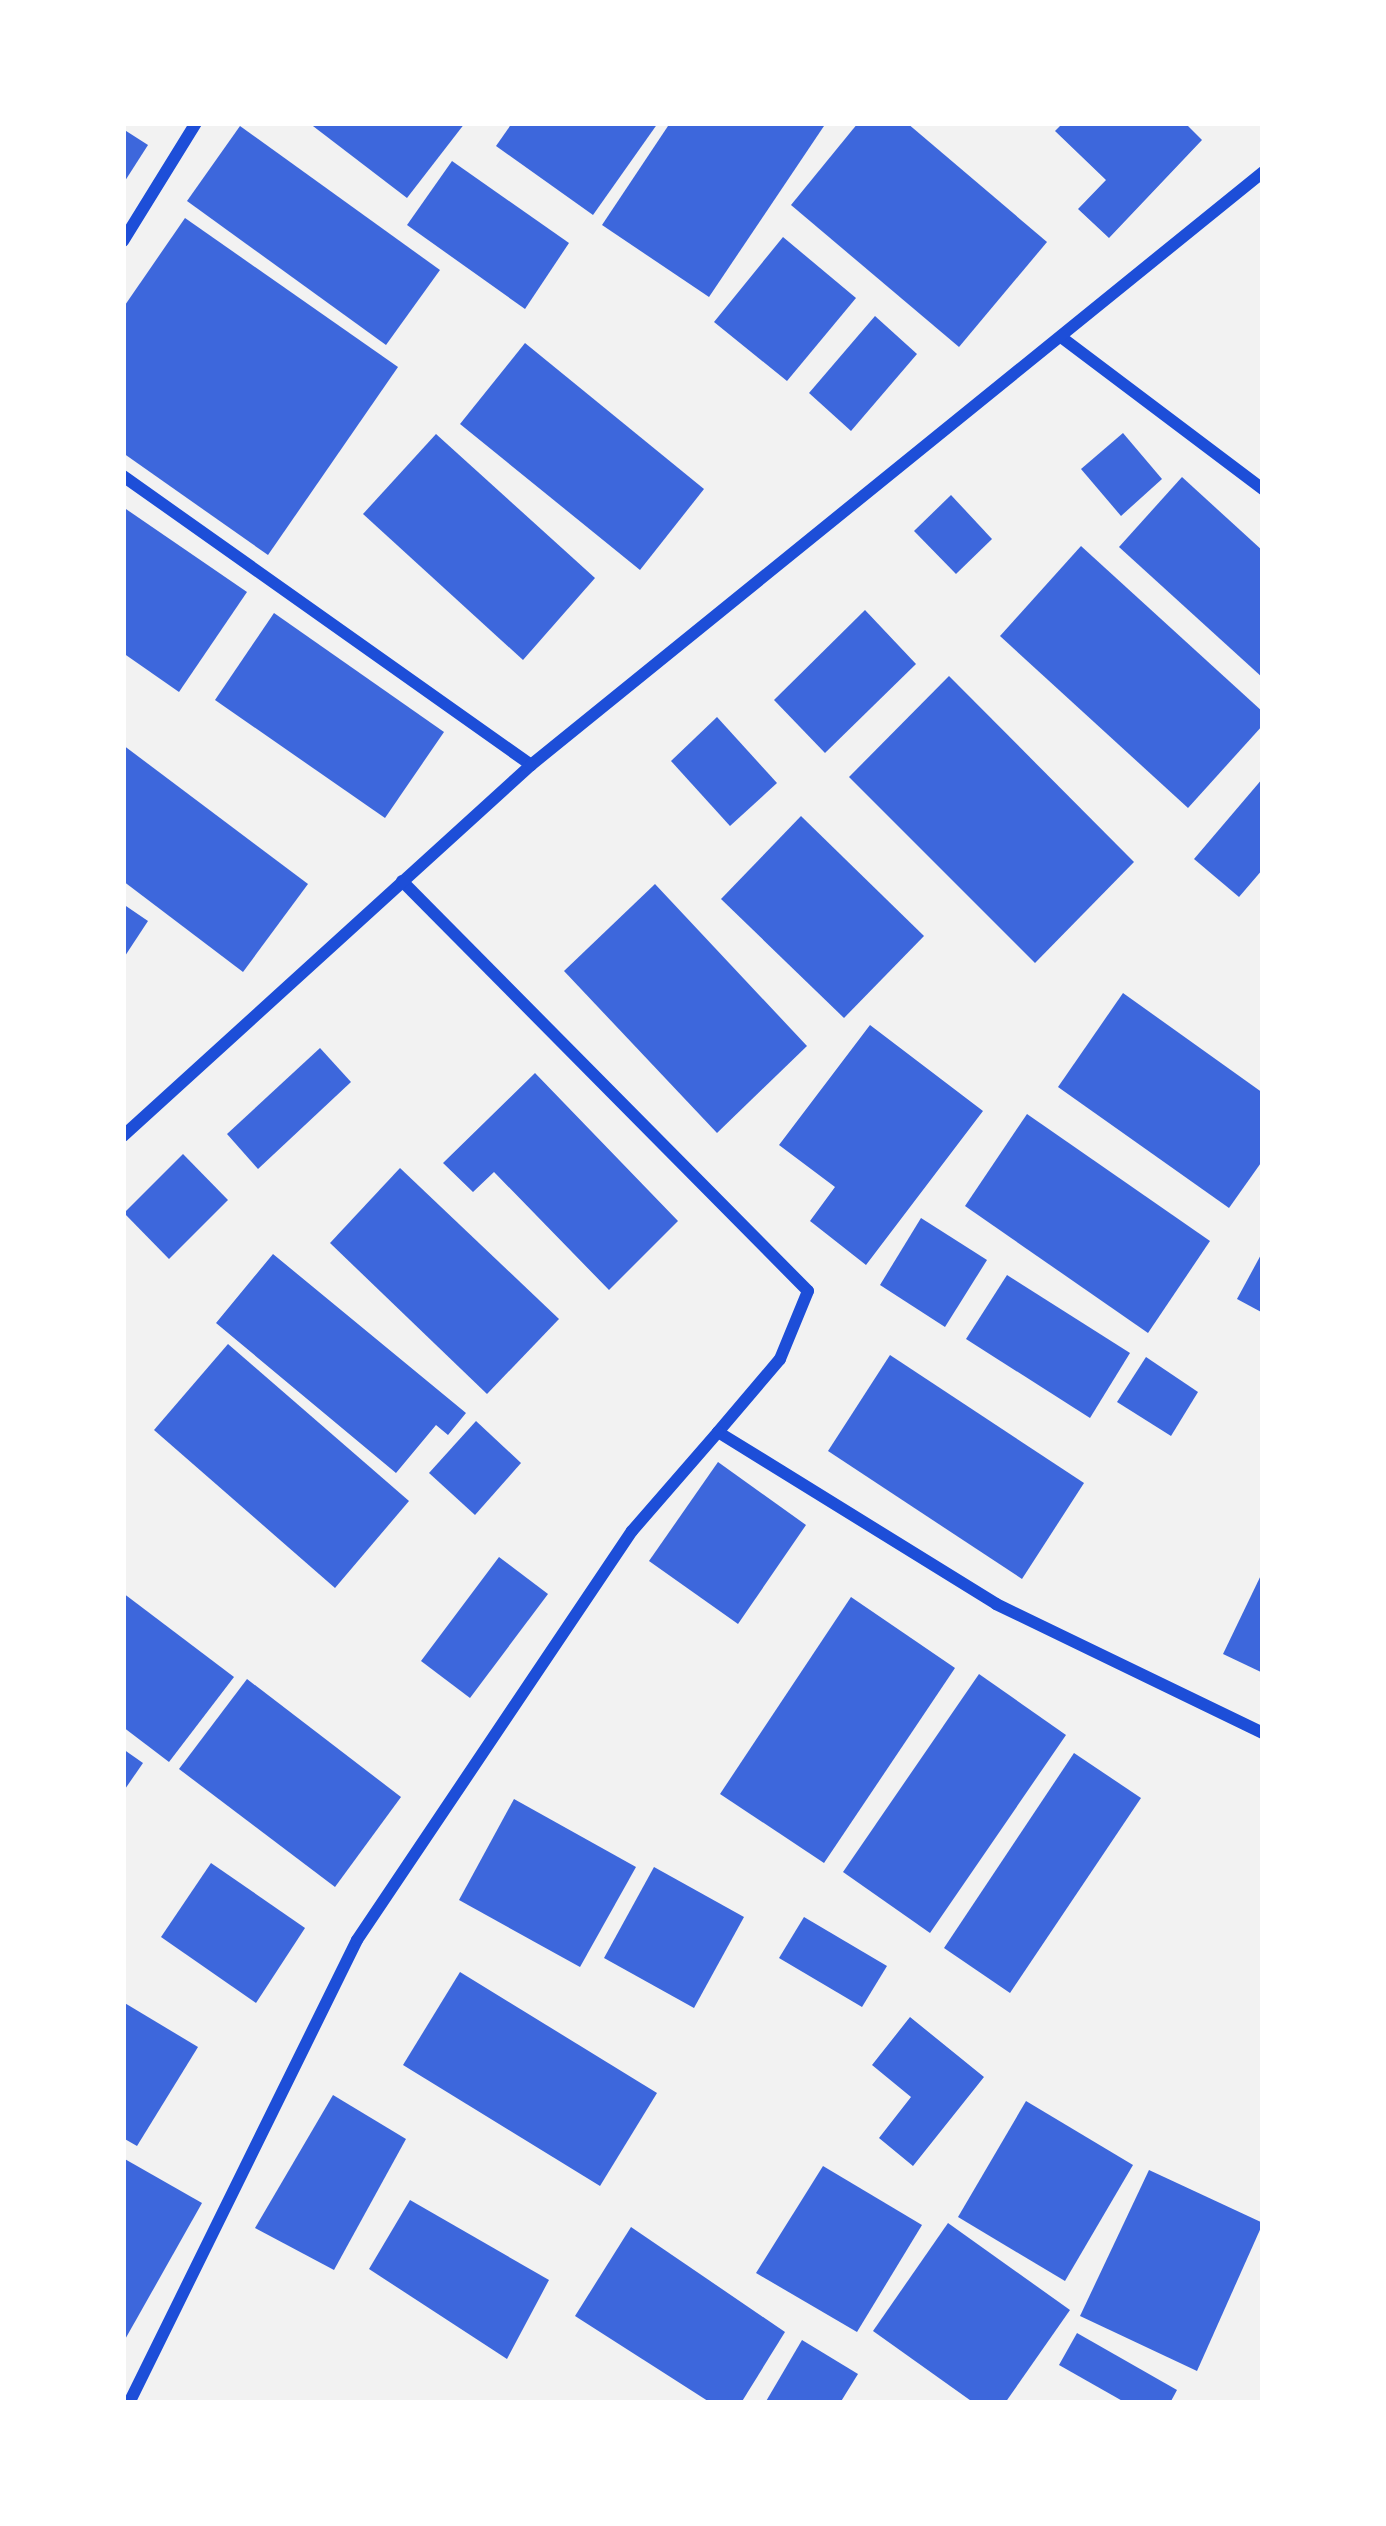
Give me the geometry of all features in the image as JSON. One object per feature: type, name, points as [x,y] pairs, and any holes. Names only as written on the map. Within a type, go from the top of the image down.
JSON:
[{"type":"street","points":[[123,241],[196,123]]},
{"type":"street","points":[[123,1136],[531,765],[1263,172]]},
{"type":"street","points":[[1061,337],[1263,489]]},
{"type":"street","points":[[123,476],[531,765]]},
{"type":"street","points":[[129,2403],[357,1940],[632,1531],[780,1359],[808,1291],[402,881]]},
{"type":"street","points":[[718,1432],[996,1604],[1263,1732]]},
{"type":"building","points":[[309,123],[465,123],[407,198]]},
{"type":"building","points":[[512,123],[658,123],[593,215],[496,146]]},
{"type":"building","points":[[670,123],[826,123],[709,297],[602,225]]},
{"type":"building","points":[[858,123],[907,123],[1047,242],[959,347],[791,205]]},
{"type":"building","points":[[1063,123],[1185,123],[1202,140],[1109,238],[1078,209],[1106,180],[1055,131]]},
{"type":"building","points":[[240,126],[440,270],[386,345],[187,201]]},
{"type":"building","points":[[123,129],[148,145],[123,184]]},
{"type":"building","points":[[452,161],[569,243],[525,309],[407,225]]},
{"type":"building","points":[[185,218],[398,367],[268,555],[123,453],[123,308]]},
{"type":"building","points":[[783,237],[856,298],[787,381],[714,322]]},
{"type":"building","points":[[875,316],[917,354],[851,431],[809,393]]},
{"type":"building","points":[[525,343],[704,489],[640,570],[460,424]]},
{"type":"building","points":[[1123,433],[1162,479],[1121,516],[1081,469]]},
{"type":"building","points":[[436,434],[595,578],[523,660],[363,514]]},
{"type":"building","points":[[1182,477],[1263,551],[1263,678],[1119,547]]},
{"type":"building","points":[[951,495],[992,539],[956,574],[914,531]]},
{"type":"building","points":[[123,507],[247,592],[179,692],[123,653]]},
{"type":"building","points":[[1081,546],[1263,712],[1263,725],[1188,808],[1000,636]]},
{"type":"building","points":[[865,610],[916,664],[825,753],[774,700]]},
{"type":"building","points":[[274,613],[444,732],[385,818],[215,700]]},
{"type":"building","points":[[949,676],[1134,862],[1035,963],[849,777]]},
{"type":"building","points":[[717,717],[777,783],[730,826],[671,761]]},
{"type":"building","points":[[123,745],[308,884],[243,972],[123,881]]},
{"type":"building","points":[[1263,778],[1263,869],[1239,897],[1194,859]]},
{"type":"building","points":[[801,816],[924,936],[844,1018],[721,899]]},
{"type":"building","points":[[655,884],[807,1046],[717,1133],[564,971]]},
{"type":"building","points":[[123,904],[148,921],[123,959]]},
{"type":"building","points":[[1123,993],[1263,1093],[1263,1160],[1229,1208],[1058,1087]]},
{"type":"building","points":[[870,1025],[983,1111],[866,1265],[810,1221],[835,1187],[779,1145]]},
{"type":"building","points":[[320,1048],[351,1082],[258,1169],[227,1134]]},
{"type":"building","points":[[535,1073],[678,1221],[609,1290],[494,1172],[473,1192],[443,1163]]},
{"type":"building","points":[[1027,1114],[1210,1241],[1148,1333],[965,1206]]},
{"type":"building","points":[[183,1154],[228,1200],[169,1259],[124,1213]]},
{"type":"building","points":[[400,1168],[559,1319],[487,1394],[330,1243]]},
{"type":"building","points":[[921,1218],[987,1260],[945,1327],[880,1285]]},
{"type":"building","points":[[1263,1251],[1263,1313],[1237,1299]]},
{"type":"building","points":[[273,1254],[466,1413],[448,1435],[436,1425],[396,1473],[216,1323]]},
{"type":"building","points":[[1007,1275],[1130,1353],[1090,1418],[966,1339]]},
{"type":"building","points":[[228,1344],[409,1501],[335,1588],[154,1430]]},
{"type":"building","points":[[890,1355],[1084,1483],[1022,1579],[828,1451]]},
{"type":"building","points":[[1146,1357],[1198,1392],[1171,1436],[1117,1402]]},
{"type":"building","points":[[476,1421],[521,1463],[475,1515],[429,1473]]},
{"type":"building","points":[[718,1462],[806,1525],[738,1624],[649,1561]]},
{"type":"building","points":[[499,1557],[548,1594],[470,1698],[421,1661]]},
{"type":"building","points":[[1263,1571],[1263,1673],[1223,1654]]},
{"type":"building","points":[[123,1593],[234,1677],[169,1762],[123,1727]]},
{"type":"building","points":[[851,1597],[955,1668],[824,1863],[720,1794]]},
{"type":"building","points":[[979,1674],[1066,1735],[930,1933],[843,1872]]},
{"type":"building","points":[[247,1679],[401,1797],[335,1887],[179,1769]]},
{"type":"building","points":[[123,1749],[143,1763],[123,1792]]},
{"type":"building","points":[[1074,1753],[1141,1798],[1010,1993],[944,1948]]},
{"type":"building","points":[[514,1799],[636,1867],[580,1967],[459,1900]]},
{"type":"building","points":[[211,1863],[305,1928],[256,2003],[161,1937]]},
{"type":"building","points":[[654,1867],[744,1917],[694,2008],[604,1958]]},
{"type":"building","points":[[804,1917],[887,1966],[862,2007],[779,1958]]},
{"type":"building","points":[[460,1972],[657,2093],[600,2186],[403,2065]]},
{"type":"building","points":[[123,2002],[198,2047],[137,2146],[123,2138]]},
{"type":"building","points":[[910,2017],[984,2077],[913,2166],[879,2138],[911,2097],[872,2065]]},
{"type":"building","points":[[333,2095],[406,2139],[334,2270],[255,2228]]},
{"type":"building","points":[[1026,2101],[1133,2165],[1065,2281],[958,2217]]},
{"type":"building","points":[[123,2158],[202,2203],[123,2343]]},
{"type":"building","points":[[823,2166],[922,2225],[857,2332],[756,2273]]},
{"type":"building","points":[[1149,2170],[1263,2223],[1197,2371],[1080,2316]]},
{"type":"building","points":[[410,2200],[549,2280],[507,2359],[369,2269]]},
{"type":"building","points":[[948,2223],[1070,2310],[1005,2403],[974,2403],[873,2331]]},
{"type":"building","points":[[631,2227],[785,2332],[741,2403],[711,2403],[575,2316]]},
{"type":"building","points":[[1077,2333],[1177,2390],[1170,2403],[1126,2403],[1059,2365]]},
{"type":"building","points":[[802,2340],[858,2374],[840,2403],[765,2403]]}]
